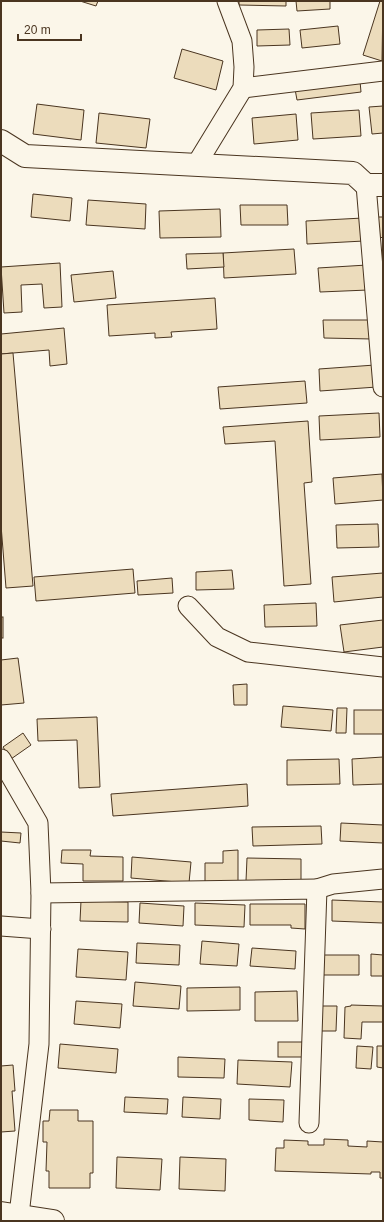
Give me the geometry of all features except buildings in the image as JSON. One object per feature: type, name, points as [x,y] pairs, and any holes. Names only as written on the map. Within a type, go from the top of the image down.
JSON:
[{"type":"street","points":[[196,165],[243,88],[244,67],[242,41],[227,1]]},
{"type":"street","points":[[243,88],[383,71]]},
{"type":"street","points":[[1,141],[26,156],[353,173],[375,185],[383,387]]},
{"type":"street","points":[[188,606],[217,637],[248,652],[383,667]]},
{"type":"street","points":[[1,759],[38,823],[41,893],[39,1044],[10,1214],[53,1221]]},
{"type":"street","points":[[41,893],[317,888],[333,884],[383,879]]},
{"type":"street","points":[[309,1123],[317,888]]},
{"type":"street","points":[[1,926],[41,929]]}]
